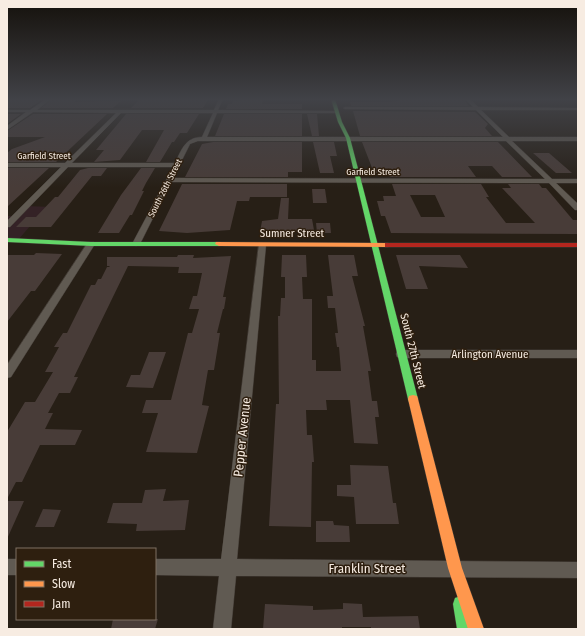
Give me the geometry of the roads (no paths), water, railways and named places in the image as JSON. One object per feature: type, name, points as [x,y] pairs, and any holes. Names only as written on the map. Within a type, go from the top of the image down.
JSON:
[{"type":"main road","name":"South 27th Street","points":[[345,129],[455,568],[476,629]]},
{"type":"main road","name":"Sumner Street","points":[[7,240],[91,244],[578,245]]},
{"type":"main road","name":"South 27th Street","points":[[455,568],[464,629]]},
{"type":"street","points":[[7,225],[103,129]]},
{"type":"street","points":[[208,129],[204,138],[578,139]]},
{"type":"street","points":[[497,129],[578,208]]},
{"type":"street","name":"South 26th Street","points":[[136,244],[190,141],[204,138]]},
{"type":"street","name":"Garfield Street","points":[[7,165],[177,165]]},
{"type":"street","name":"Garfield Street","points":[[169,180],[578,181]]},
{"type":"street","points":[[7,374],[91,244]]},
{"type":"street","name":"Pepper Avenue","points":[[222,629],[262,245]]},
{"type":"street","name":"Arlington Avenue","points":[[401,354],[578,354]]},
{"type":"street","name":"Franklin Street","points":[[156,567],[578,570]]}]
